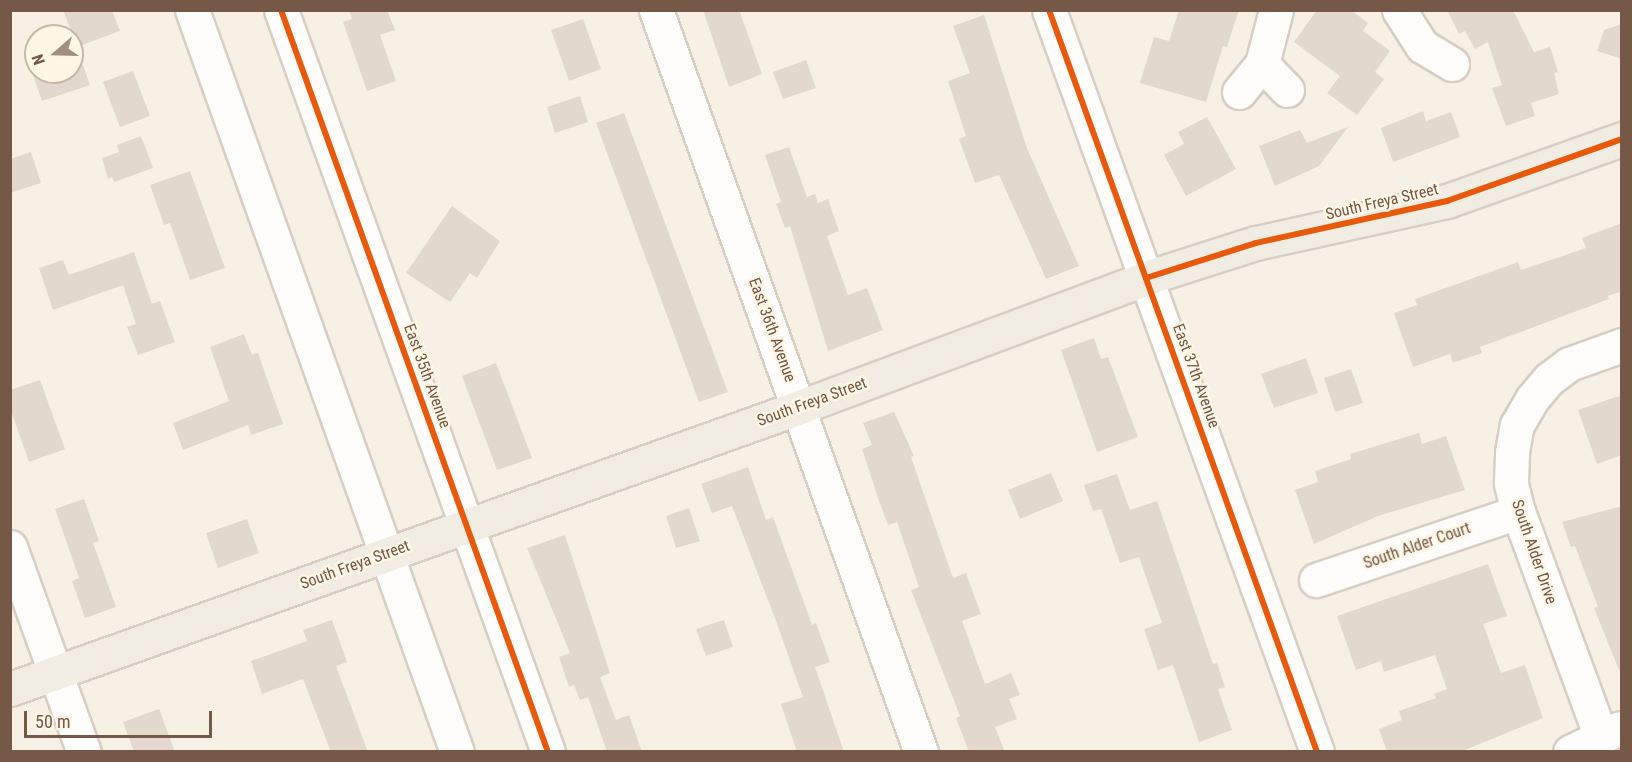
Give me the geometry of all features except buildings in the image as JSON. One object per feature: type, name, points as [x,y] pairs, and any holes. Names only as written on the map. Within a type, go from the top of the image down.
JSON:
[{"type":"main road","name":"South Freya Street","points":[[10,689],[800,407],[1146,278],[1256,243],[1447,201],[1622,139]]},
{"type":"street","points":[[192,10],[457,752]]},
{"type":"street","name":"East 35th Avenue","points":[[281,10],[548,752]]},
{"type":"street","name":"East 36th Avenue","points":[[656,10],[800,407],[921,752]]},
{"type":"street","name":"East 37th Avenue","points":[[1049,10],[1317,752]]},
{"type":"street","points":[[1239,92],[1262,64],[1276,10]]},
{"type":"street","points":[[1399,10],[1422,46],[1452,64]]},
{"type":"street","points":[[1262,64],[1287,90]]},
{"type":"street","name":"South Alder Drive","points":[[1611,732],[1518,512],[1511,483],[1512,452],[1517,425],[1532,399],[1549,379],[1569,364],[1622,345]]},
{"type":"street","name":"South Alder Court","points":[[1316,580],[1518,512]]},
{"type":"street","points":[[10,547],[84,752]]},
{"type":"street","points":[[1570,752],[1611,732]]},
{"type":"cycle path","points":[[281,10],[548,752]]},
{"type":"cycle path","points":[[1049,10],[1317,752]]},
{"type":"cycle path","points":[[1146,278],[1256,243],[1447,201],[1622,139]]}]
